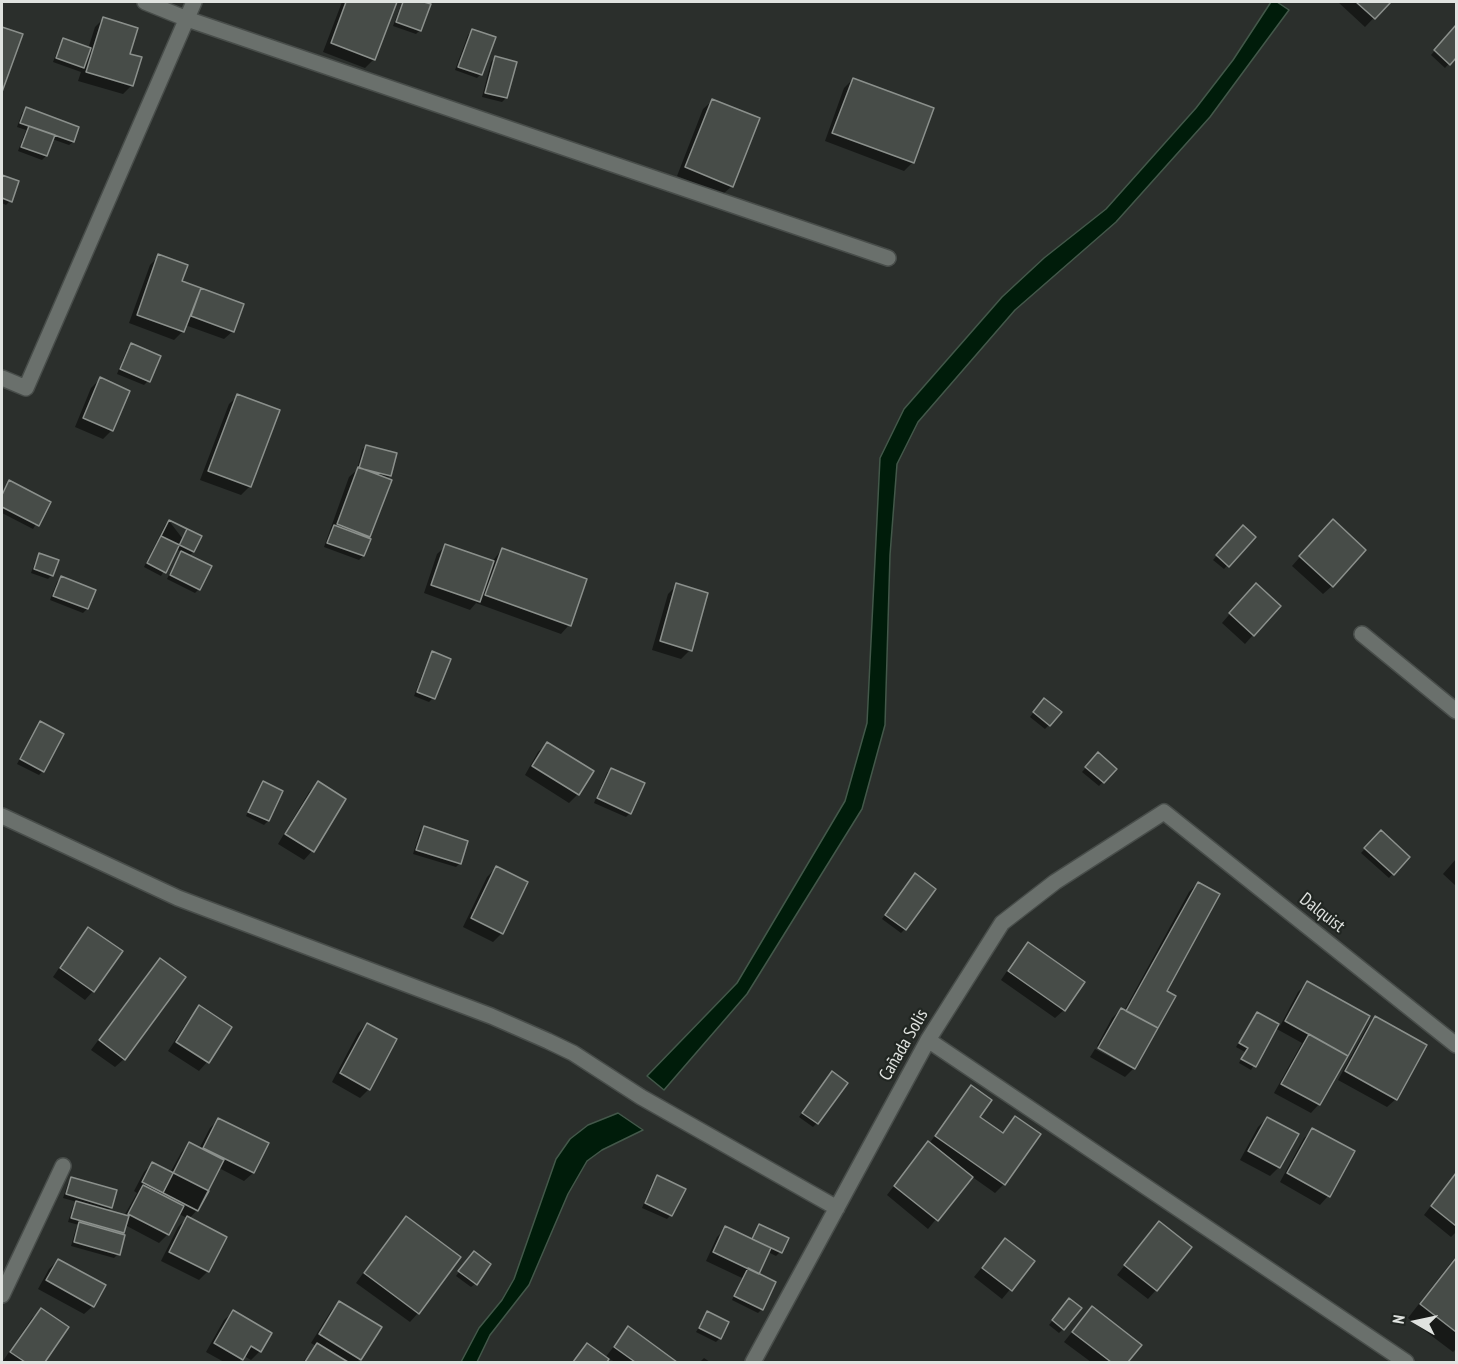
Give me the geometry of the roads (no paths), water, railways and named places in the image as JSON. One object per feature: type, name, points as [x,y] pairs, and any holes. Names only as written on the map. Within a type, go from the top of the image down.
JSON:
[{"type":"street","points":[[145,2],[188,19],[888,258]]},
{"type":"street","points":[[2,378],[26,388],[194,2]]},
{"type":"street","points":[[1362,634],[1456,711]]},
{"type":"street","name":"Cañada Solis","points":[[753,1362],[928,1040],[1002,923],[1055,882],[1164,812]]},
{"type":"street","name":"Dalquist","points":[[1164,812],[1456,1045]]},
{"type":"street","points":[[2,816],[178,898],[480,1011],[565,1049],[641,1097],[837,1208]]},
{"type":"street","points":[[928,1040],[1406,1362]]},
{"type":"street","points":[[2,1295],[63,1166]]}]
